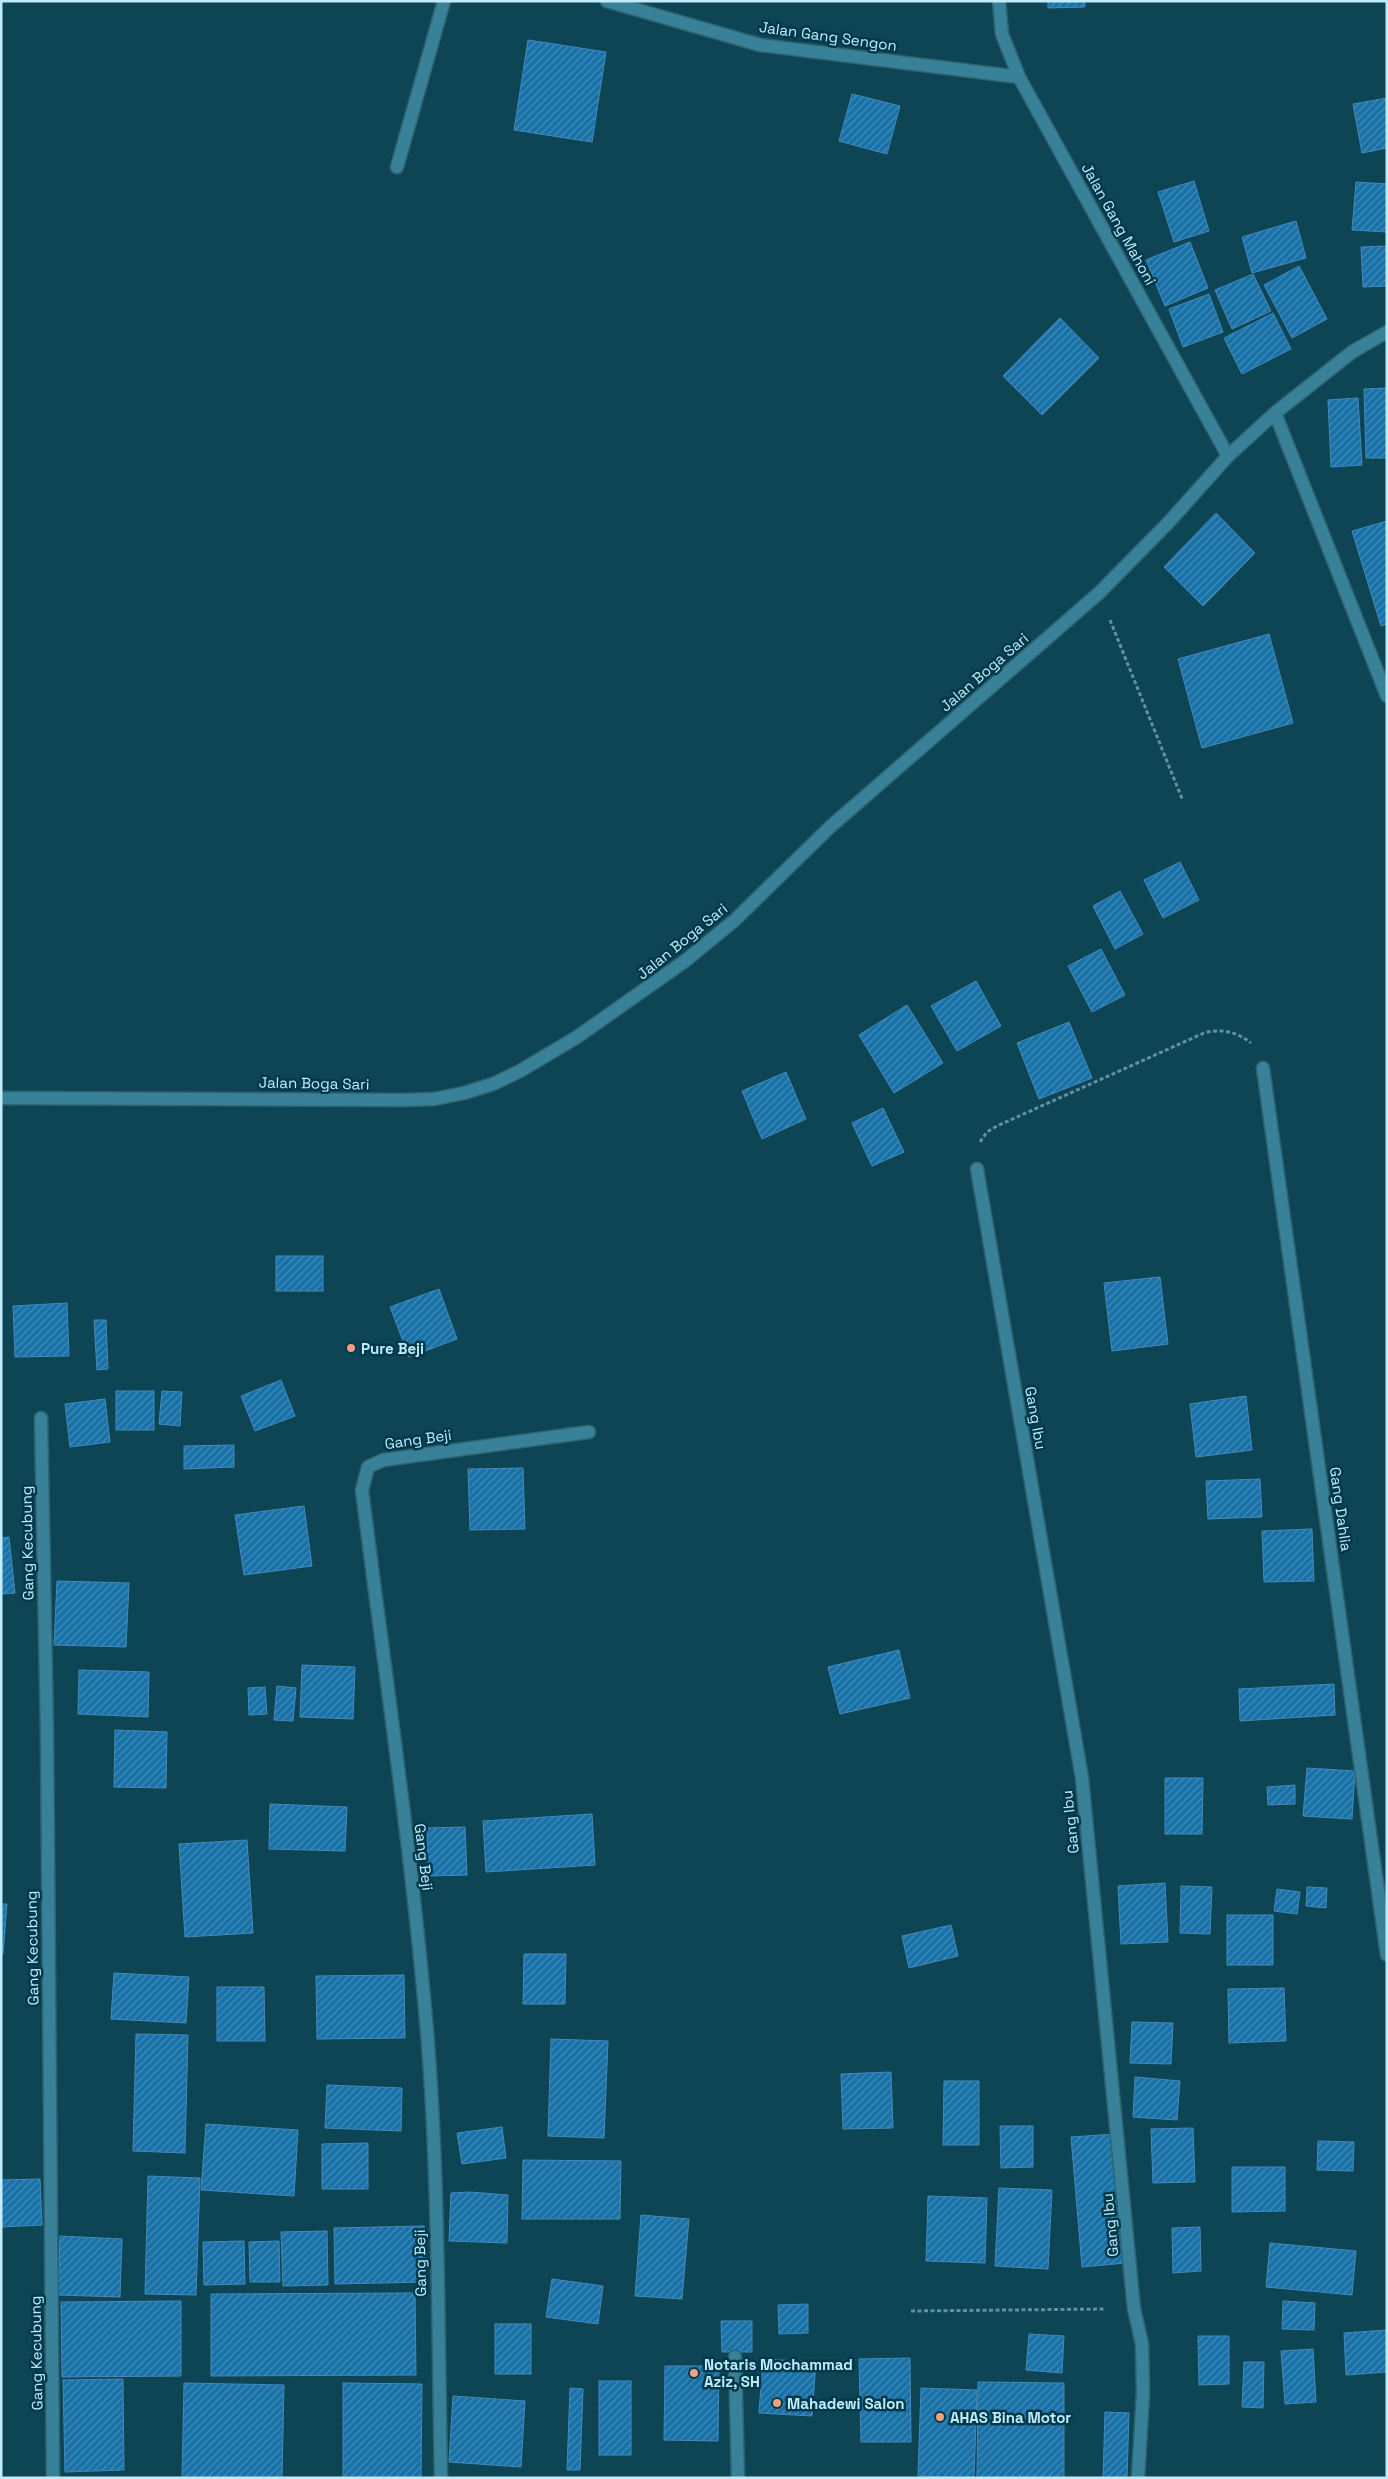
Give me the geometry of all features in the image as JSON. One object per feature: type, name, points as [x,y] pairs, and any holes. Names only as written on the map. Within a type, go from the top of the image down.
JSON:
[{"type":"street","points":[[397,167],[444,1]]},
{"type":"street","name":"Jalan Gang Sengon","points":[[607,1],[760,45],[1019,77]]},
{"type":"street","name":"Jalan Gang Mahoni","points":[[999,1],[1002,34],[1019,77],[1228,456]]},
{"type":"street","name":"Jalan Boga Sari","points":[[1,1098],[404,1100],[442,1097],[493,1084],[577,1037],[685,961],[742,913],[830,827],[1099,593],[1168,522],[1228,456],[1275,412],[1352,352],[1387,332]]},
{"type":"street","points":[[1275,412],[1387,696]]},
{"type":"street","name":"Gang Dahlia","points":[[1263,1068],[1387,1955]]},
{"type":"street","name":"Gang Ibu","points":[[977,1169],[1082,1778],[1134,2309],[1142,2344],[1143,2393],[1138,2478]]},
{"type":"street","name":"Gang Kecubung","points":[[41,1418],[47,1733],[53,2478]]},
{"type":"street","name":"Gang Beji","points":[[441,2478],[428,2047],[420,1960],[362,1490],[368,1467],[383,1460],[589,1432]]},
{"type":"street","points":[[736,2357],[738,2478]]},
{"type":"path","points":[[1099,593],[1183,801]]},
{"type":"path","points":[[977,1169],[978,1147],[983,1137],[992,1129],[1204,1033],[1226,1031],[1239,1035],[1255,1049],[1263,1068]]},
{"type":"path","points":[[911,2312],[1134,2309]]},
{"type":"building","points":[[1048,1],[1085,1],[1085,7],[1048,8]]},
{"type":"building","points":[[528,40],[606,52],[592,142],[514,130]]},
{"type":"building","points":[[852,94],[900,106],[887,154],[839,141]]},
{"type":"building","points":[[1387,98],[1387,148],[1362,153],[1353,104]]},
{"type":"building","points":[[1194,181],[1209,231],[1174,242],[1158,192]]},
{"type":"building","points":[[1356,182],[1387,184],[1387,232],[1352,230]]},
{"type":"building","points":[[1296,221],[1306,258],[1252,273],[1242,237]]},
{"type":"building","points":[[1190,242],[1208,288],[1165,306],[1146,260]]},
{"type":"building","points":[[1387,246],[1387,286],[1363,287],[1361,247]]},
{"type":"building","points":[[1299,266],[1327,319],[1292,338],[1264,285]]},
{"type":"building","points":[[1253,274],[1271,311],[1232,329],[1215,290]]},
{"type":"building","points":[[1209,294],[1223,332],[1183,347],[1169,309]]},
{"type":"building","points":[[1273,313],[1291,349],[1242,374],[1224,338]]},
{"type":"building","points":[[1060,318],[1099,358],[1042,415],[1003,376]]},
{"type":"building","points":[[1387,388],[1387,458],[1366,458],[1364,389]]},
{"type":"building","points":[[1358,398],[1362,465],[1331,467],[1328,400]]},
{"type":"building","points":[[1216,513],[1255,553],[1203,606],[1164,567]]},
{"type":"building","points":[[1387,521],[1387,624],[1381,626],[1352,531]]},
{"type":"building","points":[[1269,634],[1293,723],[1202,748],[1178,659]]},
{"type":"building","points":[[1180,862],[1199,900],[1163,918],[1144,880]]},
{"type":"building","points":[[1120,891],[1143,934],[1115,949],[1093,906]]},
{"type":"building","points":[[1101,949],[1125,995],[1092,1012],[1068,966]]},
{"type":"building","points":[[976,981],[1001,1026],[957,1051],[931,1006]]},
{"type":"building","points":[[907,1005],[943,1063],[894,1093],[859,1035]]},
{"type":"building","points":[[1069,1022],[1092,1078],[1039,1099],[1017,1043]]},
{"type":"building","points":[[786,1072],[806,1119],[762,1139],[742,1091]]},
{"type":"building","points":[[883,1108],[904,1152],[872,1166],[852,1123]]},
{"type":"building","points":[[276,1256],[323,1256],[323,1291],[276,1291]]},
{"type":"building","points":[[1160,1277],[1168,1344],[1112,1351],[1104,1283]]},
{"type":"building","points":[[439,1289],[457,1339],[409,1357],[390,1307]]},
{"type":"building","points":[[67,1303],[69,1356],[15,1357],[13,1306]]},
{"type":"building","points":[[94,1320],[106,1320],[108,1369],[97,1370]]},
{"type":"building","points":[[281,1380],[295,1416],[255,1431],[241,1396]]},
{"type":"building","points":[[116,1391],[154,1391],[154,1430],[116,1430]]},
{"type":"building","points":[[162,1391],[182,1392],[180,1426],[159,1424]]},
{"type":"building","points":[[1246,1396],[1252,1450],[1196,1457],[1190,1404]]},
{"type":"building","points":[[105,1399],[110,1442],[70,1447],[65,1404]]},
{"type":"building","points":[[234,1445],[234,1467],[184,1469],[184,1446]]},
{"type":"building","points":[[523,1468],[525,1529],[470,1530],[468,1469]]},
{"type":"building","points":[[1260,1479],[1262,1517],[1208,1519],[1206,1481]]},
{"type":"building","points":[[304,1506],[312,1566],[244,1575],[235,1515]]},
{"type":"building","points":[[1312,1529],[1314,1581],[1264,1582],[1262,1531]]},
{"type":"building","points":[[9,1537],[15,1593],[1,1594],[1,1538]]},
{"type":"building","points":[[57,1581],[129,1583],[126,1647],[54,1645]]},
{"type":"building","points":[[899,1650],[910,1698],[840,1714],[828,1667]]},
{"type":"building","points":[[302,1665],[355,1667],[353,1719],[300,1717]]},
{"type":"building","points":[[79,1670],[149,1672],[148,1717],[78,1714]]},
{"type":"building","points":[[1334,1684],[1335,1715],[1240,1721],[1239,1689]]},
{"type":"building","points":[[277,1686],[296,1688],[293,1721],[274,1720]]},
{"type":"building","points":[[265,1687],[267,1714],[249,1715],[248,1688]]},
{"type":"building","points":[[115,1730],[167,1732],[166,1788],[114,1787]]},
{"type":"building","points":[[1307,1768],[1355,1771],[1352,1819],[1303,1816]]},
{"type":"building","points":[[1165,1778],[1203,1778],[1202,1834],[1165,1834]]},
{"type":"building","points":[[1295,1785],[1295,1804],[1268,1805],[1267,1787]]},
{"type":"building","points":[[270,1804],[347,1807],[345,1851],[269,1849]]},
{"type":"building","points":[[592,1814],[595,1865],[486,1872],[483,1821]]},
{"type":"building","points":[[465,1827],[467,1875],[428,1876],[427,1828]]},
{"type":"building","points":[[247,1840],[253,1933],[185,1937],[179,1844]]},
{"type":"building","points":[[1165,1883],[1168,1942],[1121,1944],[1118,1886]]},
{"type":"building","points":[[1181,1886],[1212,1887],[1210,1934],[1180,1933]]},
{"type":"building","points":[[1307,1887],[1327,1888],[1326,1908],[1306,1906]]},
{"type":"building","points":[[1277,1889],[1300,1892],[1297,1914],[1274,1911]]},
{"type":"building","points":[[1,1904],[7,1904],[3,1954],[1,1954]]},
{"type":"building","points":[[1227,1915],[1273,1915],[1273,1965],[1227,1965]]},
{"type":"building","points":[[951,1925],[958,1956],[909,1968],[902,1936]]},
{"type":"building","points":[[524,1954],[566,1954],[565,2004],[523,2004]]},
{"type":"building","points":[[114,1973],[189,1977],[186,2023],[111,2019]]},
{"type":"building","points":[[404,1975],[405,2038],[317,2039],[316,1976]]},
{"type":"building","points":[[217,1987],[264,1987],[265,2041],[217,2041]]},
{"type":"building","points":[[1284,1988],[1286,2041],[1229,2043],[1228,1989]]},
{"type":"building","points":[[1132,2022],[1173,2023],[1171,2064],[1130,2063]]},
{"type":"building","points":[[136,2034],[188,2035],[185,2153],[133,2151]]},
{"type":"building","points":[[551,2039],[608,2041],[604,2138],[548,2136]]},
{"type":"building","points":[[891,2072],[893,2128],[843,2129],[841,2074]]},
{"type":"building","points":[[1135,2077],[1180,2081],[1177,2120],[1133,2117]]},
{"type":"building","points":[[944,2081],[979,2081],[979,2145],[943,2145]]},
{"type":"building","points":[[327,2085],[402,2088],[401,2131],[325,2128]]},
{"type":"building","points":[[206,2124],[298,2130],[294,2196],[201,2190]]},
{"type":"building","points":[[1000,2126],[1033,2126],[1033,2167],[1001,2168]]},
{"type":"building","points":[[502,2127],[506,2158],[462,2164],[457,2133]]},
{"type":"building","points":[[1193,2128],[1195,2182],[1153,2183],[1151,2129]]},
{"type":"building","points":[[1115,2134],[1126,2263],[1082,2267],[1071,2137]]},
{"type":"building","points":[[1318,2141],[1354,2142],[1353,2171],[1317,2170]]},
{"type":"building","points":[[368,2143],[368,2189],[322,2189],[322,2144]]},
{"type":"building","points":[[523,2160],[621,2161],[620,2219],[522,2219]]},
{"type":"building","points":[[1232,2167],[1285,2167],[1285,2211],[1232,2212]]},
{"type":"building","points":[[148,2176],[200,2178],[196,2295],[145,2294]]},
{"type":"building","points":[[40,2179],[42,2225],[1,2227],[1,2180]]},
{"type":"building","points":[[999,2188],[1052,2190],[1048,2269],[995,2266]]},
{"type":"building","points":[[470,2192],[508,2195],[507,2243],[449,2241],[451,2193]]},
{"type":"building","points":[[928,2196],[987,2198],[985,2263],[926,2261]]},
{"type":"building","points":[[641,2215],[689,2219],[682,2299],[635,2296]]},
{"type":"building","points":[[424,2226],[426,2282],[335,2284],[334,2228]]},
{"type":"building","points":[[1200,2227],[1201,2271],[1173,2273],[1172,2228]]},
{"type":"building","points":[[327,2231],[328,2285],[283,2286],[281,2232]]},
{"type":"building","points":[[60,2236],[122,2239],[120,2297],[58,2295]]},
{"type":"building","points":[[244,2241],[245,2284],[204,2285],[203,2242]]},
{"type":"building","points":[[279,2241],[280,2282],[250,2282],[249,2242]]},
{"type":"building","points":[[1270,2243],[1356,2251],[1352,2295],[1266,2287]]},
{"type":"building","points":[[552,2279],[603,2286],[598,2324],[546,2317]]},
{"type":"building","points":[[415,2293],[416,2375],[211,2376],[211,2294]]},
{"type":"building","points":[[181,2301],[181,2376],[62,2377],[61,2302]]},
{"type":"building","points":[[1283,2301],[1315,2303],[1314,2330],[1282,2329]]},
{"type":"building","points":[[808,2304],[808,2333],[779,2334],[778,2305]]},
{"type":"building","points":[[721,2321],[752,2321],[752,2352],[722,2352]]},
{"type":"building","points":[[495,2324],[531,2324],[531,2374],[495,2374]]},
{"type":"building","points":[[1387,2330],[1387,2372],[1346,2375],[1344,2333]]},
{"type":"building","points":[[1029,2334],[1064,2336],[1062,2373],[1026,2370]]},
{"type":"building","points":[[1198,2336],[1229,2336],[1229,2384],[1199,2385]]},
{"type":"building","points":[[1313,2349],[1316,2402],[1285,2404],[1281,2351]]},
{"type":"building","points":[[910,2358],[911,2442],[861,2442],[859,2359]]},
{"type":"building","points":[[763,2359],[816,2362],[812,2416],[759,2413]]},
{"type":"building","points":[[1244,2362],[1264,2362],[1263,2408],[1242,2407]]},
{"type":"building","points":[[665,2366],[719,2366],[718,2441],[664,2440]]},
{"type":"building","points":[[123,2379],[124,2470],[65,2472],[63,2380]]},
{"type":"building","points":[[599,2381],[631,2381],[631,2455],[599,2455]]},
{"type":"building","points":[[978,2382],[1064,2383],[1064,2478],[977,2478]]},
{"type":"building","points":[[184,2383],[284,2385],[282,2478],[182,2478]]},
{"type":"building","points":[[343,2383],[422,2384],[421,2478],[343,2478]]},
{"type":"building","points":[[570,2388],[583,2389],[580,2470],[567,2470]]},
{"type":"building","points":[[921,2388],[977,2390],[974,2478],[918,2476]]},
{"type":"building","points":[[453,2396],[525,2401],[521,2467],[449,2462]]},
{"type":"building","points":[[1105,2412],[1129,2413],[1127,2478],[1103,2478]]},
{"type":"place","name":"Pure Beji","points":[[351,1348]]},
{"type":"place","name":"Notaris Mochammad Aziz, SH","points":[[694,2373]]},
{"type":"place","name":"Mahadewi Salon","points":[[777,2403]]},
{"type":"place","name":"AHAS Bina Motor","points":[[940,2417]]}]
